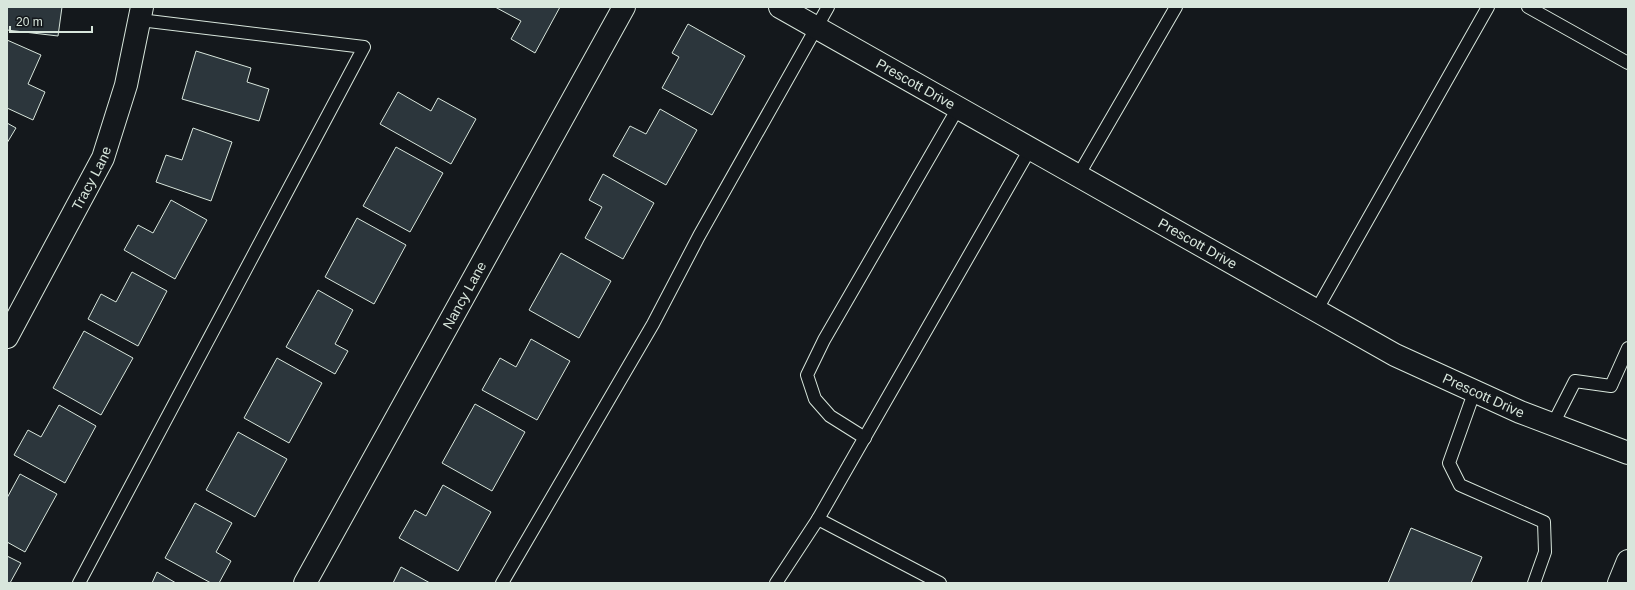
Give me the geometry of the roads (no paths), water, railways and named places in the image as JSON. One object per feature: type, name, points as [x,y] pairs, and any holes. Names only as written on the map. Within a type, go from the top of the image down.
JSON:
[{"type":"street","name":"Nancy Lane","points":[[305,583],[624,7]]},
{"type":"street","name":"Prescott Drive","points":[[780,7],[1395,355],[1475,390],[1520,412],[1628,453]]},
{"type":"street","name":"Tracy Lane","points":[[7,337],[103,158],[126,85],[141,13]]},
{"type":"street","points":[[1619,583],[1628,561]]},
{"type":"lane","points":[[502,583],[652,324],[699,236],[828,7]]},
{"type":"lane","points":[[1078,176],[1176,7]]},
{"type":"lane","points":[[1316,311],[1488,7]]},
{"type":"lane","points":[[1528,7],[1628,64]]},
{"type":"lane","points":[[79,583],[364,46],[141,13]]},
{"type":"lane","points":[[865,438],[830,416],[815,399],[807,375],[824,340],[958,108]]},
{"type":"lane","points":[[776,583],[818,519],[1030,149]]},
{"type":"lane","points":[[1553,424],[1575,381],[1611,386],[1628,348]]},
{"type":"lane","points":[[1475,390],[1449,463],[1460,485],[1544,522],[1546,552],[1534,583]]},
{"type":"lane","points":[[818,519],[940,583]]}]
